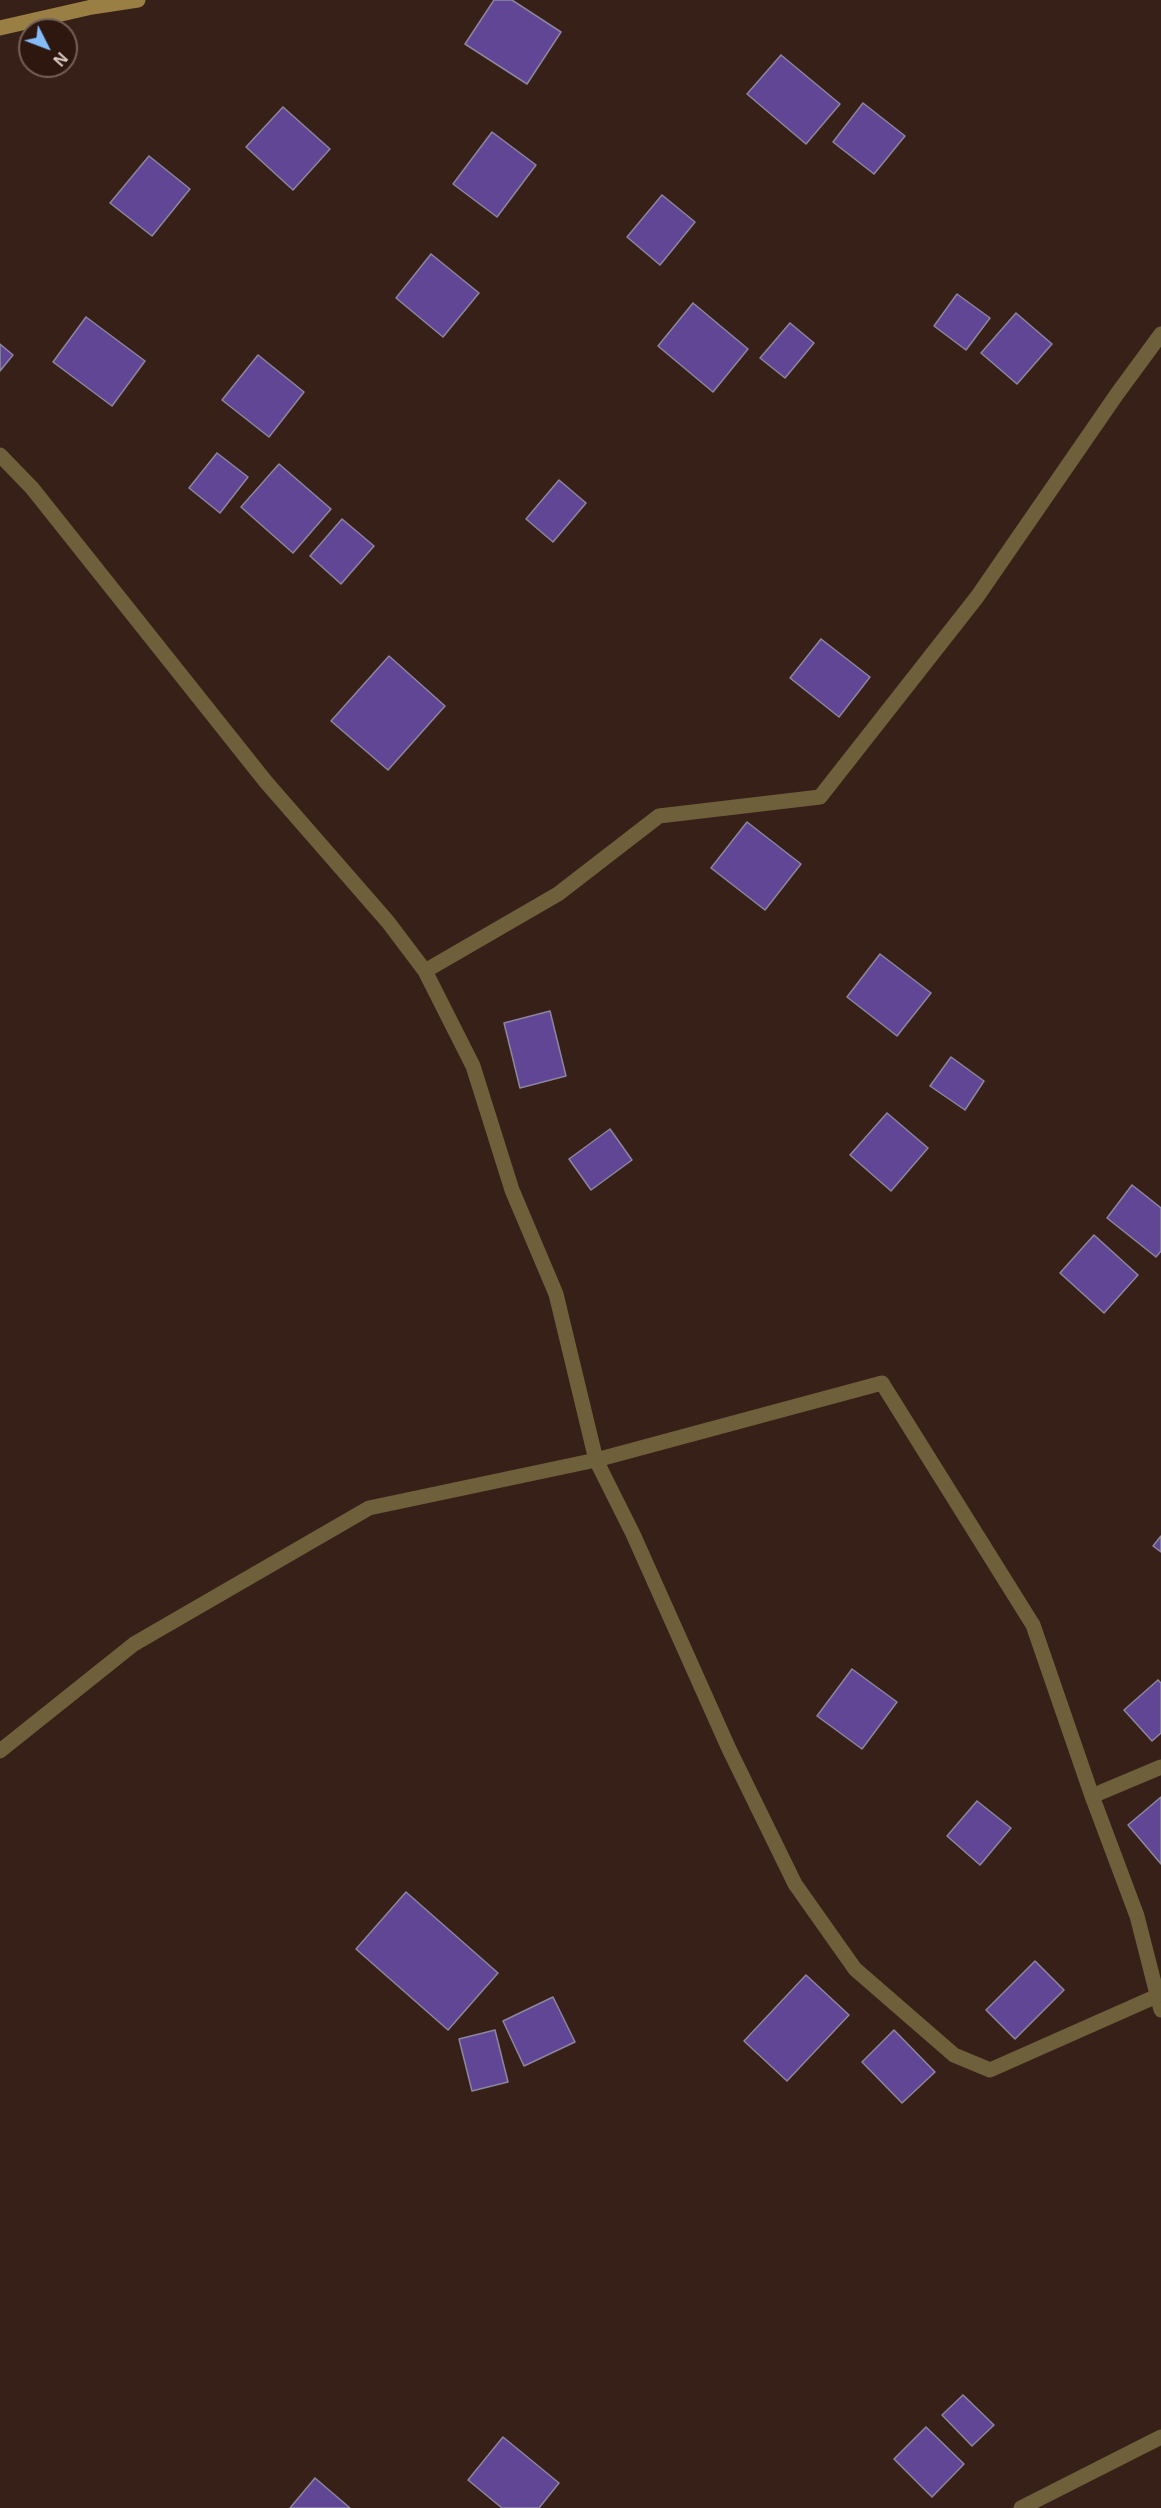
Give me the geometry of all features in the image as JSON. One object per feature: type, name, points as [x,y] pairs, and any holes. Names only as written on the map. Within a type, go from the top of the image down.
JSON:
[{"type":"street","points":[[0,28],[92,7],[138,0]]},
{"type":"street","points":[[424,971],[558,894],[659,816],[820,797],[977,597],[1117,393],[1161,334]]},
{"type":"street","points":[[0,455],[32,488],[259,773],[388,922],[424,971],[473,1066],[512,1190],[556,1293],[596,1460],[633,1534],[729,1749],[795,1884],[855,1969],[954,2055],[990,2070],[1159,2003],[1137,1916],[1092,1796],[1033,1625],[882,1383],[596,1460],[369,1508],[134,1644],[0,1751]]},
{"type":"street","points":[[1092,1796],[1161,1767]]},
{"type":"street","points":[[1021,2508],[1161,2437]]},
{"type":"building","points":[[494,0],[512,0],[561,32],[527,84],[465,44]]},
{"type":"building","points":[[781,55],[840,104],[806,144],[747,94]]},
{"type":"building","points":[[863,103],[905,136],[874,174],[833,142]]},
{"type":"building","points":[[283,107],[330,149],[293,190],[246,147]]},
{"type":"building","points":[[492,132],[536,165],[497,217],[453,184]]},
{"type":"building","points":[[149,156],[190,189],[152,236],[110,203]]},
{"type":"building","points":[[662,195],[695,222],[660,265],[627,237]]},
{"type":"building","points":[[431,254],[479,293],[443,337],[396,298]]},
{"type":"building","points":[[957,294],[990,318],[966,350],[934,326]]},
{"type":"building","points":[[693,303],[748,349],[713,392],[658,346]]},
{"type":"building","points":[[1016,313],[1052,344],[1017,384],[981,353]]},
{"type":"building","points":[[86,317],[145,361],[112,406],[53,362]]},
{"type":"building","points":[[790,323],[814,343],[785,378],[760,358]]},
{"type":"building","points":[[0,344],[13,355],[0,371]]},
{"type":"building","points":[[258,355],[304,392],[269,437],[222,400]]},
{"type":"building","points":[[217,453],[248,477],[220,513],[189,488]]},
{"type":"building","points":[[279,464],[331,509],[293,553],[241,507]]},
{"type":"building","points":[[559,480],[586,503],[553,542],[526,519]]},
{"type":"building","points":[[342,519],[374,546],[341,584],[310,556]]},
{"type":"building","points":[[821,639],[870,677],[839,717],[790,678]]},
{"type":"building","points":[[389,656],[445,706],[388,770],[331,721]]},
{"type":"building","points":[[747,822],[801,864],[765,910],[711,868]]},
{"type":"building","points":[[880,954],[931,993],[897,1036],[847,997]]},
{"type":"building","points":[[550,1011],[566,1076],[520,1088],[504,1023]]},
{"type":"building","points":[[951,1057],[984,1081],[965,1110],[930,1086]]},
{"type":"building","points":[[887,1113],[928,1148],[891,1191],[850,1155]]},
{"type":"building","points":[[610,1129],[632,1160],[591,1190],[569,1159]]},
{"type":"building","points":[[1132,1185],[1161,1208],[1161,1251],[1156,1257],[1107,1218]]},
{"type":"building","points":[[1094,1235],[1138,1275],[1104,1313],[1060,1273]]},
{"type":"building","points":[[1161,1536],[1161,1552],[1153,1546]]},
{"type":"building","points":[[852,1669],[897,1702],[862,1749],[817,1716]]},
{"type":"building","points":[[1158,1680],[1161,1683],[1161,1733],[1152,1741],[1124,1710]]},
{"type":"building","points":[[1161,1797],[1161,1864],[1128,1825]]},
{"type":"building","points":[[977,1801],[1011,1828],[980,1865],[947,1836]]},
{"type":"building","points":[[406,1892],[498,1973],[448,2030],[356,1949]]},
{"type":"building","points":[[1035,1961],[1064,1990],[1015,2039],[986,2010]]},
{"type":"building","points":[[806,1975],[849,2015],[787,2081],[744,2041]]},
{"type":"building","points":[[553,1997],[575,2042],[524,2066],[503,2021]]},
{"type":"building","points":[[495,2030],[508,2082],[472,2091],[459,2039]]},
{"type":"building","points":[[894,2030],[935,2072],[902,2103],[862,2062]]},
{"type":"building","points":[[963,2395],[994,2425],[972,2446],[942,2415]]},
{"type":"building","points":[[926,2427],[964,2464],[932,2497],[894,2459]]},
{"type":"building","points":[[503,2437],[559,2483],[539,2508],[502,2508],[468,2480]]},
{"type":"building","points":[[315,2478],[350,2508],[290,2508]]}]
